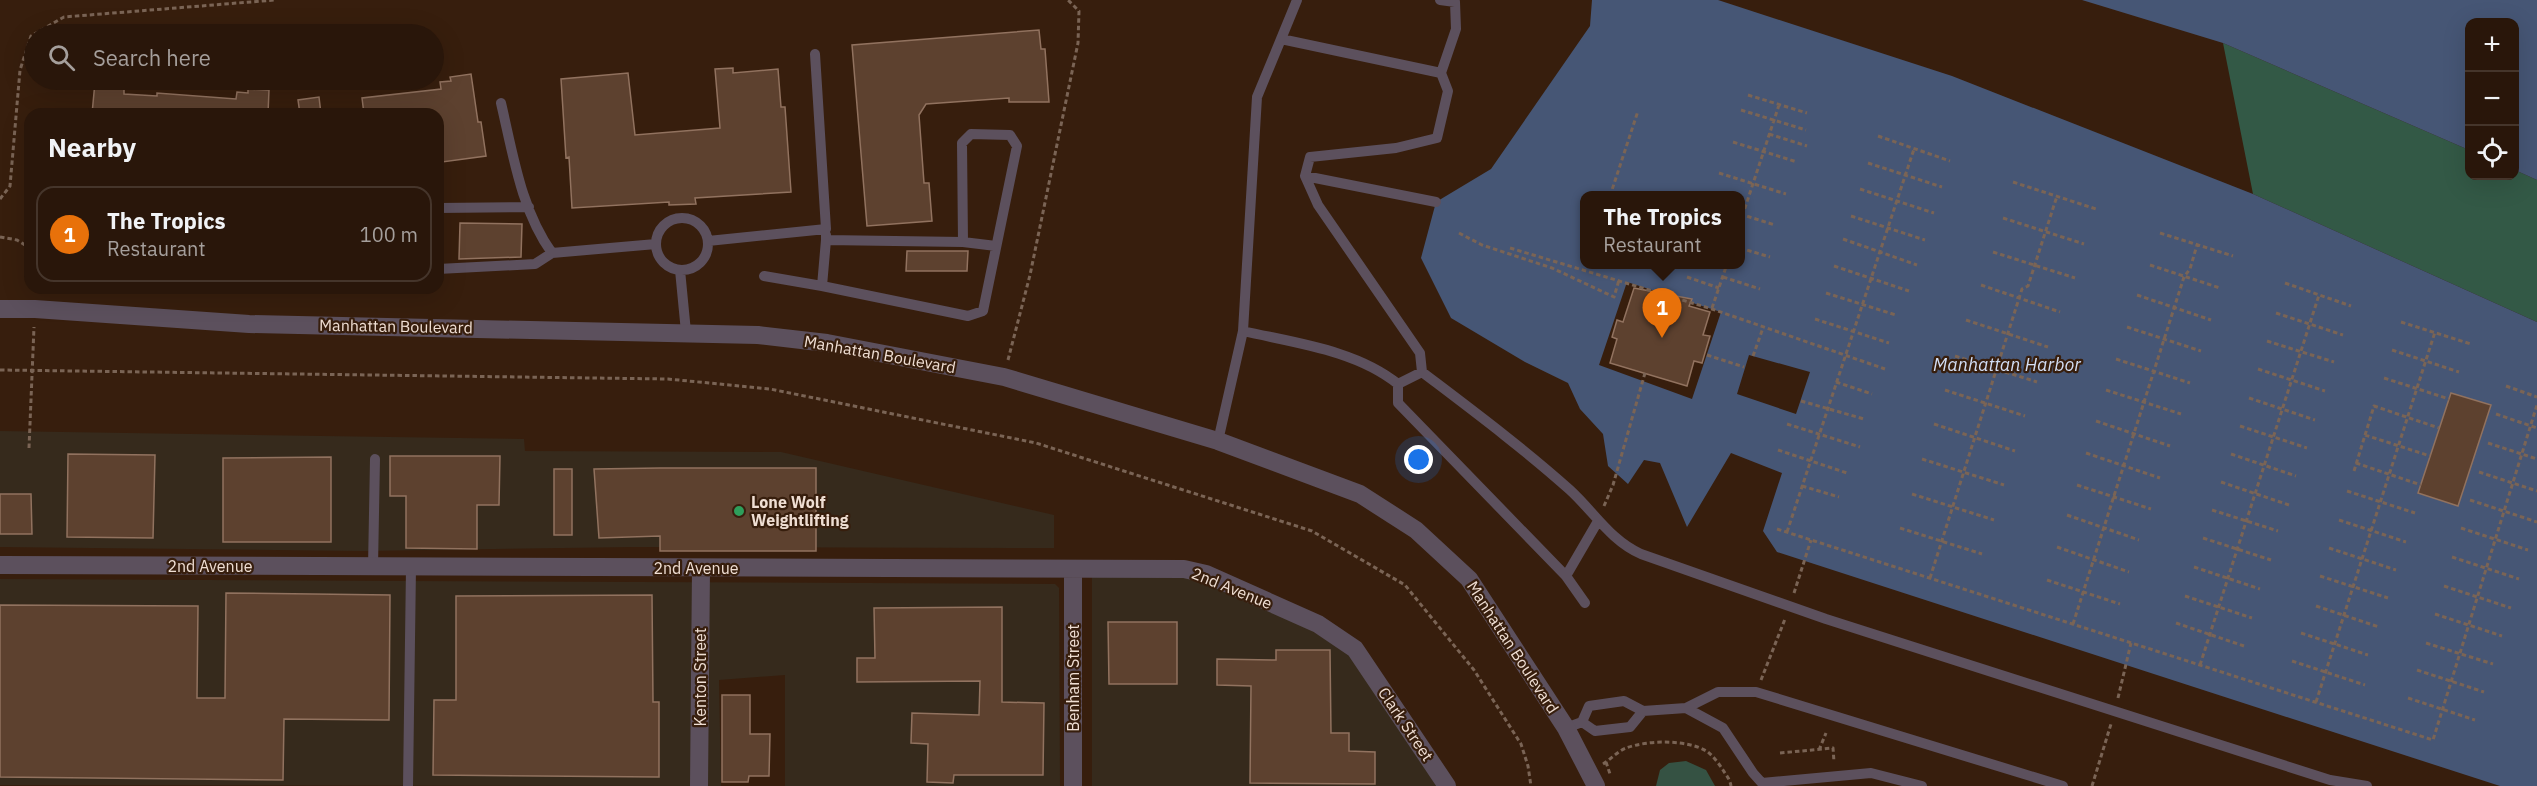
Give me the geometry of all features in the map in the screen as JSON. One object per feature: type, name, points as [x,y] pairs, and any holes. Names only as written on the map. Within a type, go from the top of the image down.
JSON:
[{"type":"street","name":"Manhattan Boulevard","points":[[0,309],[35,309],[249,324],[758,335],[826,343],[1004,377],[1218,441],[1360,494],[1416,530],[1469,579],[1574,725],[1592,779]]},
{"type":"street","name":"2nd Avenue","points":[[0,566],[1184,569],[1206,574],[1318,624],[1354,649],[1365,663]]},
{"type":"street","name":"Kenton Street","points":[[699,786],[700,568]]},
{"type":"street","name":"Benham Street","points":[[1073,570],[1073,786]]},
{"type":"street","name":"Clark Street","points":[[1365,663],[1447,786]]},
{"type":"lane","points":[[1218,441],[1243,331],[1257,97],[1297,0]]},
{"type":"lane","points":[[1440,0],[1455,3],[1456,29],[1441,73],[1448,91],[1437,138],[1396,148],[1310,157],[1305,176],[1318,205],[1420,353],[1422,372],[1512,441],[1572,492],[1626,548],[1789,606],[2330,780],[2367,786]]},
{"type":"lane","points":[[1281,39],[1441,73]]},
{"type":"lane","points":[[815,54],[826,235],[822,286]]},
{"type":"lane","points":[[501,103],[517,171],[536,232],[552,253]]},
{"type":"lane","points":[[764,276],[968,316],[982,311],[1017,146],[1010,135],[971,134],[962,143],[963,242]]},
{"type":"lane","points":[[1305,176],[1436,202]]},
{"type":"lane","points":[[444,208],[529,207]]},
{"type":"lane","points":[[676,218],[685,218],[701,225],[708,241],[706,256],[688,270],[666,265],[660,259],[656,244],[662,228],[676,218]]},
{"type":"lane","points":[[708,241],[826,235],[963,242],[996,246]]},
{"type":"lane","points":[[444,269],[535,264],[552,253],[656,244]]},
{"type":"lane","points":[[680,270],[686,332]]},
{"type":"lane","points":[[1243,331],[1346,356],[1382,371],[1398,384]]},
{"type":"lane","points":[[1398,384],[1422,372]]},
{"type":"lane","points":[[1398,384],[1398,403],[1566,576],[1585,603]]},
{"type":"lane","points":[[373,567],[375,459]]},
{"type":"lane","points":[[1566,576],[1598,521]]},
{"type":"lane","points":[[408,786],[411,567]]},
{"type":"lane","points":[[1643,711],[1630,727],[1595,731],[1574,725],[1589,706],[1624,700],[1643,711],[1686,708],[1718,692],[1756,692],[2063,786]]},
{"type":"lane","points":[[1686,708],[1723,728],[1762,784],[1871,773],[1922,786]]},
{"type":"path","points":[[52,24],[64,17],[275,0]]},
{"type":"path","points":[[1004,377],[1030,275],[1078,43],[1079,11],[1068,0]]},
{"type":"path","points":[[0,199],[10,186],[20,70],[24,58]]},
{"type":"path","points":[[1748,94],[1807,113]]},
{"type":"path","points":[[1745,204],[1779,105]]},
{"type":"path","points":[[1741,110],[1806,130]]},
{"type":"path","points":[[1611,191],[1638,111]]},
{"type":"path","points":[[1769,134],[1807,146]]},
{"type":"path","points":[[1878,136],[1950,161]]},
{"type":"path","points":[[1733,142],[1797,162]]},
{"type":"path","points":[[1787,532],[1914,148]]},
{"type":"path","points":[[1868,163],[1942,187]]},
{"type":"path","points":[[1719,173],[1786,194]]},
{"type":"path","points":[[2013,182],[2096,209]]},
{"type":"path","points":[[1860,189],[1934,213]]},
{"type":"path","points":[[1930,578],[2007,334],[2022,289],[2028,286],[2057,196]]},
{"type":"path","points":[[1745,215],[1776,225]]},
{"type":"path","points":[[1851,216],[1925,240]]},
{"type":"path","points":[[2003,218],[2084,244]]},
{"type":"path","points":[[1459,233],[1482,245],[1552,268],[1614,297],[1619,280]]},
{"type":"path","points":[[2160,233],[2233,256]]},
{"type":"path","points":[[0,237],[17,240],[24,244]]},
{"type":"path","points":[[1843,239],[1917,265]]},
{"type":"path","points":[[2073,624],[2184,276],[2190,269],[2197,245]]},
{"type":"path","points":[[1510,248],[1580,267]]},
{"type":"path","points":[[1745,250],[1770,257]]},
{"type":"path","points":[[1993,252],[2075,278]]},
{"type":"path","points":[[2150,265],[2220,288]]},
{"type":"path","points":[[1834,266],[1909,291]]},
{"type":"path","points":[[1586,269],[1712,309],[1885,369]]},
{"type":"path","points":[[1712,309],[1725,269]]},
{"type":"path","points":[[1687,277],[1719,288]]},
{"type":"path","points":[[1723,277],[1760,289]]},
{"type":"path","points":[[2285,284],[2351,306]]},
{"type":"path","points":[[1981,285],[2060,312]]},
{"type":"path","points":[[1826,293],[1896,315]]},
{"type":"path","points":[[2137,295],[2211,320]]},
{"type":"path","points":[[2200,665],[2319,295]]},
{"type":"path","points":[[2276,313],[2343,334]]},
{"type":"path","points":[[1815,319],[1889,343]]},
{"type":"path","points":[[1966,320],[2048,347]]},
{"type":"path","points":[[2401,321],[2471,344]]},
{"type":"path","points":[[2127,327],[2201,351]]},
{"type":"path","points":[[1753,356],[1763,328]]},
{"type":"path","points":[[2316,702],[2434,332]]},
{"type":"path","points":[[29,448],[33,333]]},
{"type":"path","points":[[2267,341],[2334,362]]},
{"type":"path","points":[[2392,350],[2459,372]]},
{"type":"path","points":[[1707,355],[1744,367]]},
{"type":"path","points":[[1955,356],[2037,381]]},
{"type":"path","points":[[2116,359],[2190,383]]},
{"type":"path","points":[[2258,369],[2325,392]]},
{"type":"path","points":[[0,370],[668,379],[770,389],[1036,443],[1312,531],[1405,585],[1474,670],[1521,744],[1531,786]]},
{"type":"path","points":[[1598,521],[1613,485],[1645,373]]},
{"type":"path","points":[[2384,378],[2449,399]]},
{"type":"path","points":[[1836,382],[1872,394]]},
{"type":"path","points":[[2506,386],[2537,397]]},
{"type":"path","points":[[1945,390],[2025,416]]},
{"type":"path","points":[[2106,390],[2181,414]]},
{"type":"path","points":[[2249,398],[2315,420]]},
{"type":"path","points":[[1802,401],[1863,419]]},
{"type":"path","points":[[1777,529],[2433,740],[2537,405]]},
{"type":"path","points":[[2354,471],[2374,406],[2439,428]]},
{"type":"path","points":[[2496,414],[2537,428]]},
{"type":"path","points":[[2096,421],[2170,446]]},
{"type":"path","points":[[1787,424],[1860,447]]},
{"type":"path","points":[[1934,424],[2015,451]]},
{"type":"path","points":[[2240,426],[2307,448]]},
{"type":"path","points":[[2365,435],[2430,456]]},
{"type":"path","points":[[2488,443],[2537,459]]},
{"type":"path","points":[[1778,450],[1847,473]]},
{"type":"path","points":[[2086,453],[2160,477]]},
{"type":"path","points":[[2231,454],[2296,476]]},
{"type":"path","points":[[1922,459],[2004,485]]},
{"type":"path","points":[[2356,463],[2421,484]]},
{"type":"path","points":[[2479,472],[2537,491]]},
{"type":"path","points":[[2221,482],[2289,504]]},
{"type":"path","points":[[2077,485],[2151,509]]},
{"type":"path","points":[[1802,486],[1839,497]]},
{"type":"path","points":[[2347,491],[2415,513]]},
{"type":"path","points":[[1912,494],[1994,520]]},
{"type":"path","points":[[2470,500],[2537,522]]},
{"type":"path","points":[[2212,510],[2278,531]]},
{"type":"path","points":[[2067,515],[2139,540]]},
{"type":"path","points":[[2339,520],[2406,542]]},
{"type":"path","points":[[1900,528],[1982,554]]},
{"type":"path","points":[[2461,528],[2528,550]]},
{"type":"path","points":[[2203,538],[2271,560]]},
{"type":"path","points":[[1756,692],[1811,540]]},
{"type":"path","points":[[2057,547],[2129,572]]},
{"type":"path","points":[[2329,548],[2396,570]]},
{"type":"path","points":[[2452,557],[2519,579]]},
{"type":"path","points":[[2194,567],[2260,589]]},
{"type":"path","points":[[2320,576],[2388,598]]},
{"type":"path","points":[[2047,580],[2120,604]]},
{"type":"path","points":[[2444,586],[2511,608]]},
{"type":"path","points":[[2185,596],[2252,618]]},
{"type":"path","points":[[2316,606],[2379,627]]},
{"type":"path","points":[[2435,614],[2502,636]]},
{"type":"path","points":[[2175,623],[2244,646]]},
{"type":"path","points":[[2301,633],[2368,655]]},
{"type":"path","points":[[2092,786],[2115,710],[2131,643]]},
{"type":"path","points":[[2426,643],[2493,664]]},
{"type":"path","points":[[2292,662],[2365,685]]},
{"type":"path","points":[[2417,670],[2484,692]]},
{"type":"path","points":[[2408,698],[2475,720]]},
{"type":"path","points":[[1819,750],[1826,734]]},
{"type":"path","points":[[1592,779],[1623,749],[1661,743],[1693,746],[1708,753],[1718,763],[1731,786]]},
{"type":"path","points":[[1780,753],[1833,748],[1834,762]]},
{"type":"shaded area","points":[[0,431],[524,439],[525,451],[781,452],[1054,515],[1054,548],[633,547],[362,551],[0,547]]},
{"type":"shaded area","points":[[1092,574],[1178,576],[1211,584],[1278,611],[1348,652],[1439,786],[1092,786]]},
{"type":"shaded area","points":[[0,579],[1055,584],[1059,588],[1060,786],[785,786],[785,675],[719,680],[721,786],[0,785]]},
{"type":"green space","points":[[2223,43],[2465,148],[2465,180],[2519,180],[2519,172],[2537,180],[2537,322],[2253,194]]},
{"type":"green space","points":[[1686,761],[1706,770],[1715,786],[1656,786],[1660,770],[1669,763]]},
{"type":"water","name":"Manhattan Harbor","points":[[1592,0],[1718,0],[1952,76],[2253,194],[2537,322],[2537,786],[2500,786],[1777,552],[1763,531],[1782,473],[1731,453],[1687,527],[1660,463],[1644,460],[1628,484],[1608,466],[1603,434],[1580,409],[1568,383],[1525,362],[1451,318],[1421,258],[1436,202],[1491,169],[1590,26]]},
{"type":"water","points":[[2082,0],[2537,0],[2537,180],[2519,172],[2519,18],[2465,18],[2465,148],[2223,43]]},
{"type":"pier","points":[[1627,282],[1721,312],[1692,399],[1599,365]]},
{"type":"pier","points":[[1749,355],[1810,372],[1796,414],[1737,394]]},
{"type":"building","points":[[1039,30],[1041,49],[1045,49],[1049,102],[1009,102],[1009,98],[926,104],[919,115],[924,183],[929,183],[932,221],[867,226],[852,45]]},
{"type":"building","points":[[733,68],[733,73],[778,69],[781,107],[785,107],[791,192],[695,198],[696,204],[669,205],[669,202],[572,208],[561,79],[628,73],[635,135],[720,128],[715,69]]},
{"type":"building","points":[[471,74],[486,156],[444,162],[444,108],[363,108],[362,98],[444,90],[444,82],[451,81],[450,77]]},
{"type":"building","points":[[94,90],[124,90],[124,94],[157,96],[157,93],[236,99],[237,92],[269,90],[268,108],[93,108]]},
{"type":"building","points":[[319,97],[320,108],[299,108],[298,100]]},
{"type":"building","points":[[460,223],[522,224],[521,257],[459,259]]},
{"type":"building","points":[[907,251],[968,251],[967,271],[906,271]]},
{"type":"building","points":[[1634,288],[1692,299],[1689,306],[1710,312],[1703,335],[1710,336],[1702,363],[1694,361],[1687,386],[1610,363],[1617,339],[1612,337],[1617,320],[1623,322]]},
{"type":"building","points":[[2451,393],[2491,405],[2458,506],[2418,493]]},
{"type":"building","points":[[68,454],[155,455],[153,538],[67,537]]},
{"type":"building","points":[[390,456],[500,456],[499,505],[477,505],[477,549],[406,548],[406,496],[390,496]]},
{"type":"building","points":[[331,457],[331,542],[223,542],[223,458]]},
{"type":"building","points":[[816,468],[816,551],[660,551],[660,536],[599,538],[594,469]]},
{"type":"building","points":[[554,469],[572,469],[572,535],[554,535]]},
{"type":"building","points":[[0,494],[31,494],[32,534],[0,534]]},
{"type":"building","points":[[226,593],[390,595],[389,720],[284,719],[283,780],[0,777],[0,605],[198,606],[197,698],[225,698]]},
{"type":"building","points":[[652,595],[653,702],[659,702],[659,777],[433,775],[434,700],[456,700],[456,596]]},
{"type":"building","points":[[1002,607],[1002,702],[1044,703],[1043,775],[954,775],[953,783],[927,782],[928,744],[911,743],[912,713],[979,715],[980,681],[857,682],[857,658],[875,658],[874,608]]},
{"type":"building","points":[[1108,622],[1177,622],[1177,684],[1109,684]]},
{"type":"building","points":[[1276,650],[1330,650],[1331,733],[1349,733],[1349,751],[1375,752],[1375,784],[1250,783],[1251,686],[1217,685],[1217,659],[1276,660]]},
{"type":"building","points":[[722,695],[750,695],[750,734],[770,734],[769,776],[749,776],[748,782],[722,782]]},
{"type":"place","name":"The Tropics","points":[[1662,338]]},
{"type":"place","name":"Lone Wolf Weightlifting","points":[[739,511]]}]
